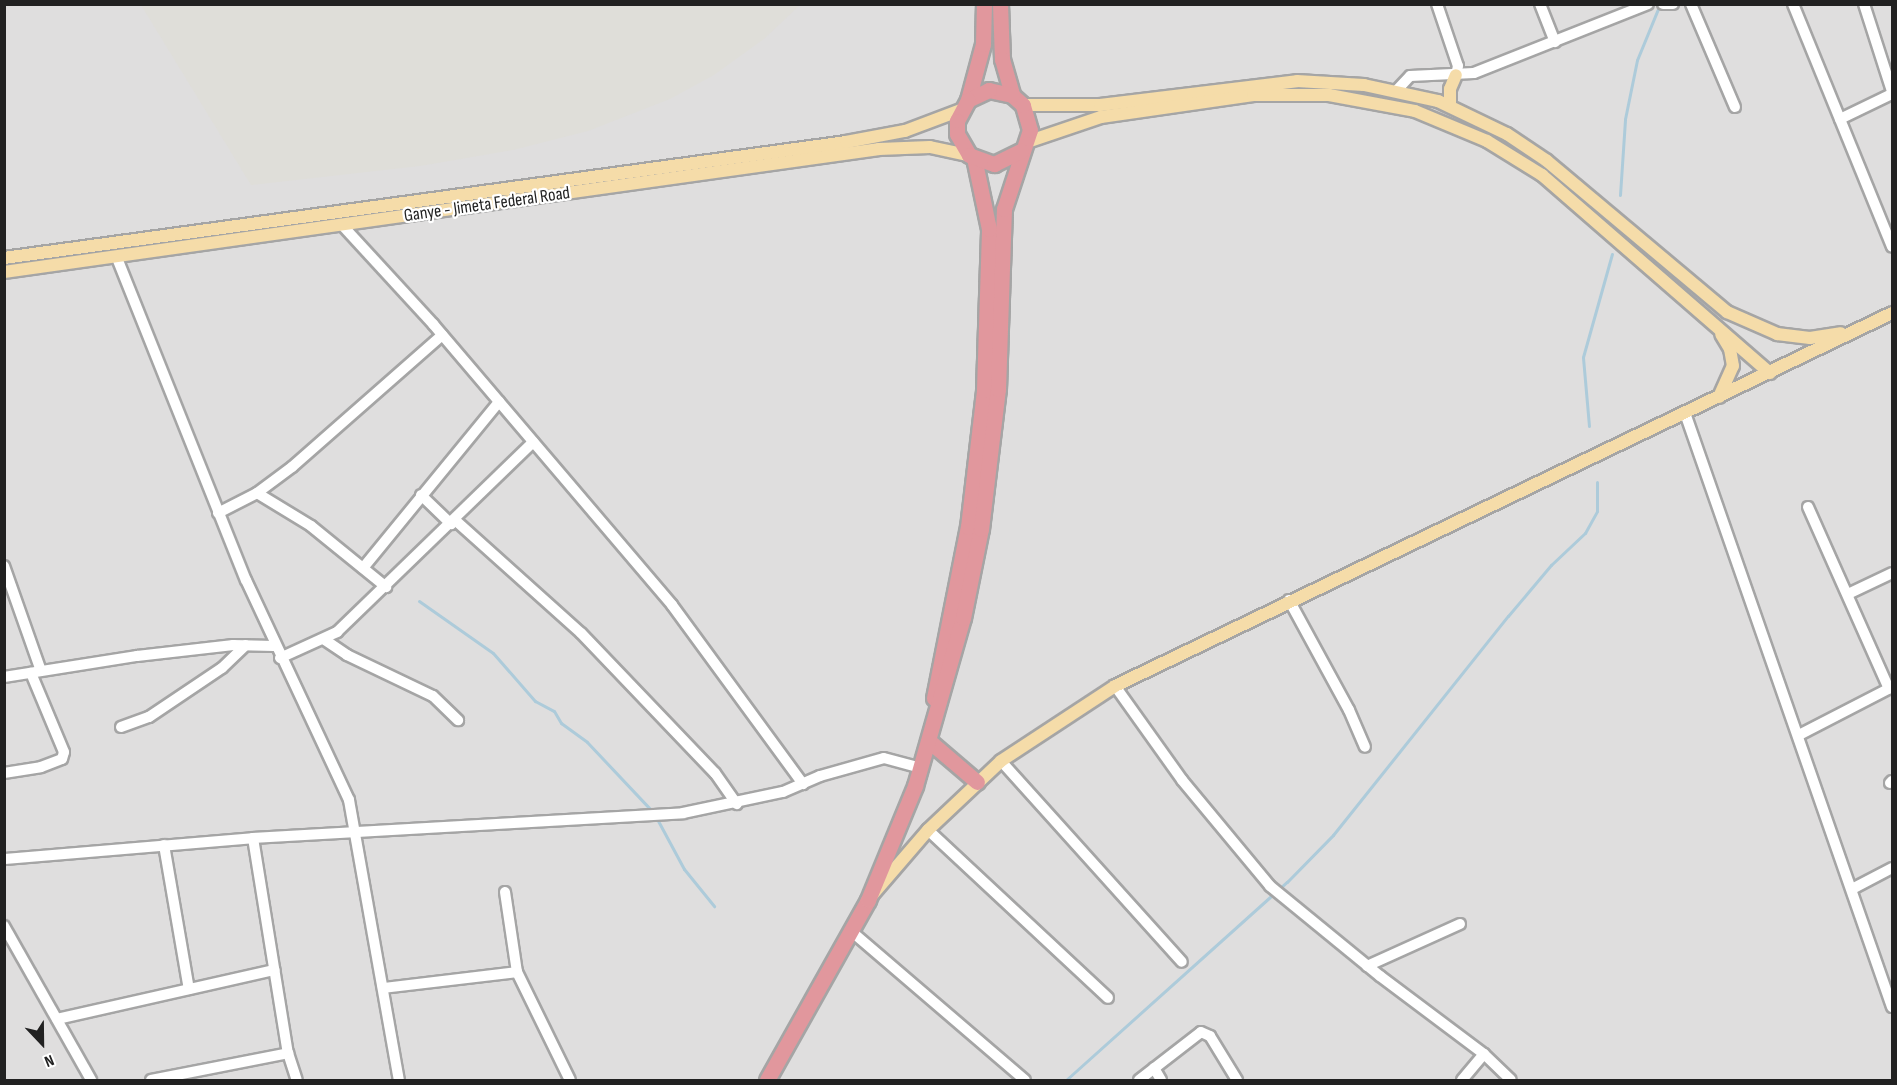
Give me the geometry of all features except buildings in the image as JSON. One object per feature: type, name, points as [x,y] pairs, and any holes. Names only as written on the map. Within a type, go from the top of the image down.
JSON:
[{"type":"highway","points":[[934,724],[934,686],[968,528],[984,390],[989,229],[971,157],[957,134],[983,44],[984,4]]},
{"type":"highway","points":[[766,1080],[868,900],[921,768],[934,724],[981,529],[998,389],[1004,209],[1030,130],[1002,59],[1000,4]]},
{"type":"highway","points":[[964,105],[989,90],[1018,100]]},
{"type":"highway","points":[[971,157],[994,164],[1024,147]]},
{"type":"highway","points":[[929,741],[977,782]]},
{"type":"main road","points":[[1450,104],[1450,89],[1456,75]]},
{"type":"main road","points":[[1018,100],[1100,105],[1297,81],[1396,90],[1450,104],[1508,134],[1547,161],[1736,317],[1793,337],[1854,331]]},
{"type":"main road","points":[[1024,147],[1101,117],[1253,95],[1329,95],[1415,111],[1487,141],[1542,175],[1770,373]]},
{"type":"main road","name":"Ganye - Jimeta Federal Road","points":[[4,258],[846,142],[905,131],[964,105]]},
{"type":"main road","name":"Ganye - Jimeta Federal Road","points":[[4,272],[117,258],[879,149],[930,147],[971,157]]},
{"type":"main road","points":[[868,900],[928,830],[1001,761],[1115,686],[1289,600],[1893,313]]},
{"type":"main road","points":[[1714,323],[1733,357],[1732,375],[1719,397]]},
{"type":"street","points":[[1437,4],[1458,66],[1456,75]]},
{"type":"street","points":[[1540,4],[1555,42]]},
{"type":"street","points":[[1396,90],[1410,76],[1474,73],[1555,42],[1624,9],[1648,4]]},
{"type":"street","points":[[1664,4],[1672,5]]},
{"type":"street","points":[[1691,4],[1735,107]]},
{"type":"street","points":[[1793,4],[1893,247]]},
{"type":"street","points":[[1840,119],[1893,93],[1864,4]]},
{"type":"street","points":[[343,226],[442,335],[672,605],[803,784]]},
{"type":"street","points":[[117,258],[218,513],[274,646],[349,800],[358,831],[382,988],[399,1080]]},
{"type":"street","points":[[218,513],[257,493],[321,442],[442,335]]},
{"type":"street","points":[[363,568],[499,402]]},
{"type":"street","points":[[1685,413],[1893,1007]]},
{"type":"street","points":[[280,658],[325,640],[386,587],[533,442]]},
{"type":"street","points":[[257,493],[311,526],[386,587]]},
{"type":"street","points":[[421,495],[581,633],[715,774],[737,804]]},
{"type":"street","points":[[1799,735],[1891,688],[1808,507]]},
{"type":"street","points":[[4,566],[36,672],[64,752],[62,759],[41,766],[4,773]]},
{"type":"street","points":[[1848,594],[1893,573]]},
{"type":"street","points":[[1289,600],[1349,710],[1365,747]]},
{"type":"street","points":[[325,640],[347,655],[433,696],[458,720]]},
{"type":"street","points":[[4,678],[137,656],[246,645],[274,646]]},
{"type":"street","points":[[121,727],[148,717],[222,668],[246,645]]},
{"type":"street","points":[[1115,686],[1182,780],[1270,886],[1367,966],[1484,1054],[1511,1080]]},
{"type":"street","points":[[4,859],[253,838],[683,813],[737,804],[884,758],[921,768]]},
{"type":"street","points":[[1001,761],[1182,962]]},
{"type":"street","points":[[928,830],[1108,998]]},
{"type":"street","points":[[253,838],[288,1053],[297,1080]]},
{"type":"street","points":[[165,845],[189,989]]},
{"type":"street","points":[[1852,889],[1893,868]]},
{"type":"street","points":[[506,892],[517,972],[565,1078]]},
{"type":"street","points":[[1367,966],[1460,924]]},
{"type":"street","points":[[4,926],[91,1080]]},
{"type":"street","points":[[851,931],[1025,1080]]},
{"type":"street","points":[[57,1019],[274,970]]},
{"type":"street","points":[[382,988],[517,972]]},
{"type":"street","points":[[1138,1080],[1206,1032],[1237,1080]]},
{"type":"street","points":[[151,1080],[190,1076],[288,1053]]},
{"type":"street","points":[[1462,1080],[1484,1054]]},
{"type":"street","points":[[1154,1068],[1161,1080]]},
{"type":"shaded area","points":[[5,5],[1892,5],[1892,1080],[5,1080]]},
{"type":"shaded area","points":[[141,5],[800,5],[764,39],[714,75],[670,99],[588,131],[513,150],[420,166],[251,185]]},
{"type":"waterway","points":[[1620,195],[1625,119],[1637,60],[1660,4]]},
{"type":"waterway","points":[[1589,426],[1583,357],[1612,254]]},
{"type":"waterway","points":[[1066,1080],[1287,882],[1333,835],[1508,616],[1551,565],[1585,533],[1597,511],[1597,482]]},
{"type":"waterway","points":[[419,601],[493,653],[535,701],[554,711],[561,723],[587,742],[653,812]]},
{"type":"waterway","points":[[656,817],[684,869],[714,906]]}]
